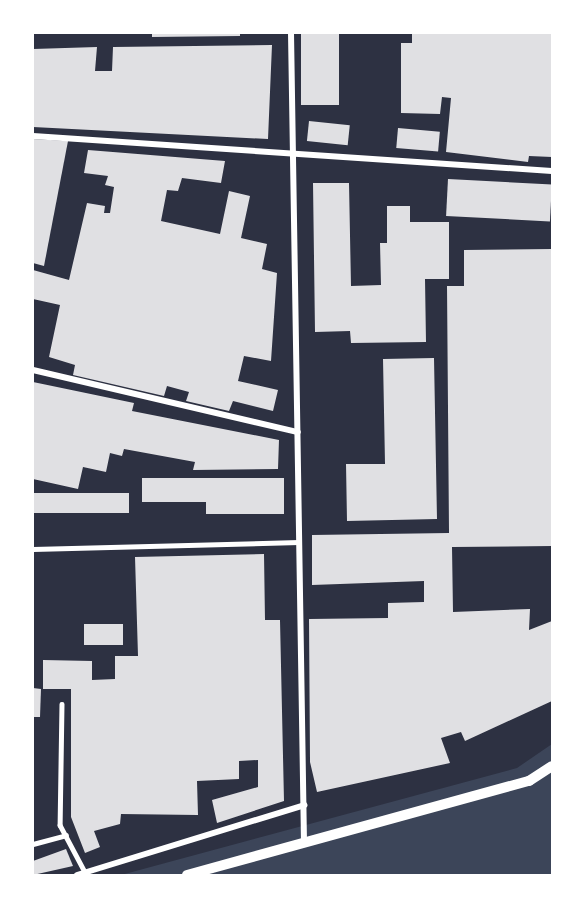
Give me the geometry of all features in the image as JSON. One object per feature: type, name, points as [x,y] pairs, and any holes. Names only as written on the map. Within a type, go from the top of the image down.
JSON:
[{"type":"street","points":[[291,33],[304,843]]},
{"type":"street","points":[[33,136],[552,171]]},
{"type":"street","points":[[33,370],[298,432]]},
{"type":"street","points":[[187,875],[529,781],[552,766]]},
{"type":"street","points":[[77,875],[303,805]]},
{"type":"lane","points":[[33,549],[299,543]]},
{"type":"lane","points":[[62,704],[60,825],[85,872]]},
{"type":"lane","points":[[33,844],[66,835]]},
{"type":"shaded area","points":[[552,744],[552,875],[121,875],[517,768]]},
{"type":"building","points":[[152,33],[240,33],[240,36],[152,37]]},
{"type":"building","points":[[301,33],[339,33],[339,105],[301,105]]},
{"type":"building","points":[[412,33],[552,33],[552,157],[529,156],[528,162],[446,152],[451,98],[442,97],[440,114],[401,113],[401,43],[412,43]]},
{"type":"building","points":[[272,45],[268,139],[33,127],[33,49],[97,47],[95,71],[112,71],[113,47]]},
{"type":"building","points":[[309,121],[350,125],[348,145],[307,141]]},
{"type":"building","points":[[398,128],[440,132],[438,152],[396,148]]},
{"type":"building","points":[[33,139],[68,141],[44,266],[33,263]]},
{"type":"building","points":[[88,150],[225,161],[221,183],[182,178],[178,191],[167,190],[161,221],[220,234],[229,191],[250,196],[241,238],[267,244],[262,269],[277,273],[271,361],[244,356],[238,381],[278,390],[273,411],[233,401],[229,411],[186,401],[189,392],[167,386],[164,396],[73,375],[75,365],[49,357],[60,305],[33,299],[33,270],[69,280],[87,203],[105,206],[104,213],[110,213],[114,187],[105,185],[108,176],[84,173]]},
{"type":"building","points":[[448,179],[552,184],[550,221],[446,216]]},
{"type":"building","points":[[313,183],[349,183],[351,286],[381,285],[380,243],[387,243],[387,206],[410,206],[410,222],[449,222],[449,279],[425,279],[426,342],[351,343],[350,331],[315,332]]},
{"type":"building","points":[[552,249],[552,546],[452,547],[453,612],[530,609],[529,630],[552,621],[552,701],[465,741],[461,732],[441,738],[450,763],[317,792],[310,762],[309,619],[388,618],[388,603],[424,602],[424,581],[312,585],[312,535],[449,533],[447,286],[464,286],[464,250]]},
{"type":"building","points":[[434,358],[437,519],[347,521],[346,464],[385,464],[383,359]]},
{"type":"building","points":[[33,382],[134,403],[132,411],[279,440],[278,469],[193,470],[195,462],[124,449],[122,456],[110,453],[106,472],[83,467],[78,489],[33,479]]},
{"type":"building","points":[[142,478],[284,478],[284,514],[206,514],[206,502],[142,502]]},
{"type":"building","points":[[33,493],[129,493],[129,513],[33,513]]},
{"type":"building","points":[[264,554],[265,620],[280,620],[284,801],[217,823],[212,800],[258,787],[258,760],[239,761],[239,779],[197,781],[198,815],[121,814],[120,824],[94,831],[100,847],[85,853],[71,817],[71,689],[43,689],[43,660],[92,661],[92,680],[115,679],[115,656],[138,656],[135,557]]},
{"type":"building","points":[[84,624],[123,624],[123,645],[84,645]]},
{"type":"building","points":[[33,688],[41,689],[40,717],[33,717]]},
{"type":"building","points":[[66,849],[73,866],[33,875],[33,861]]}]
